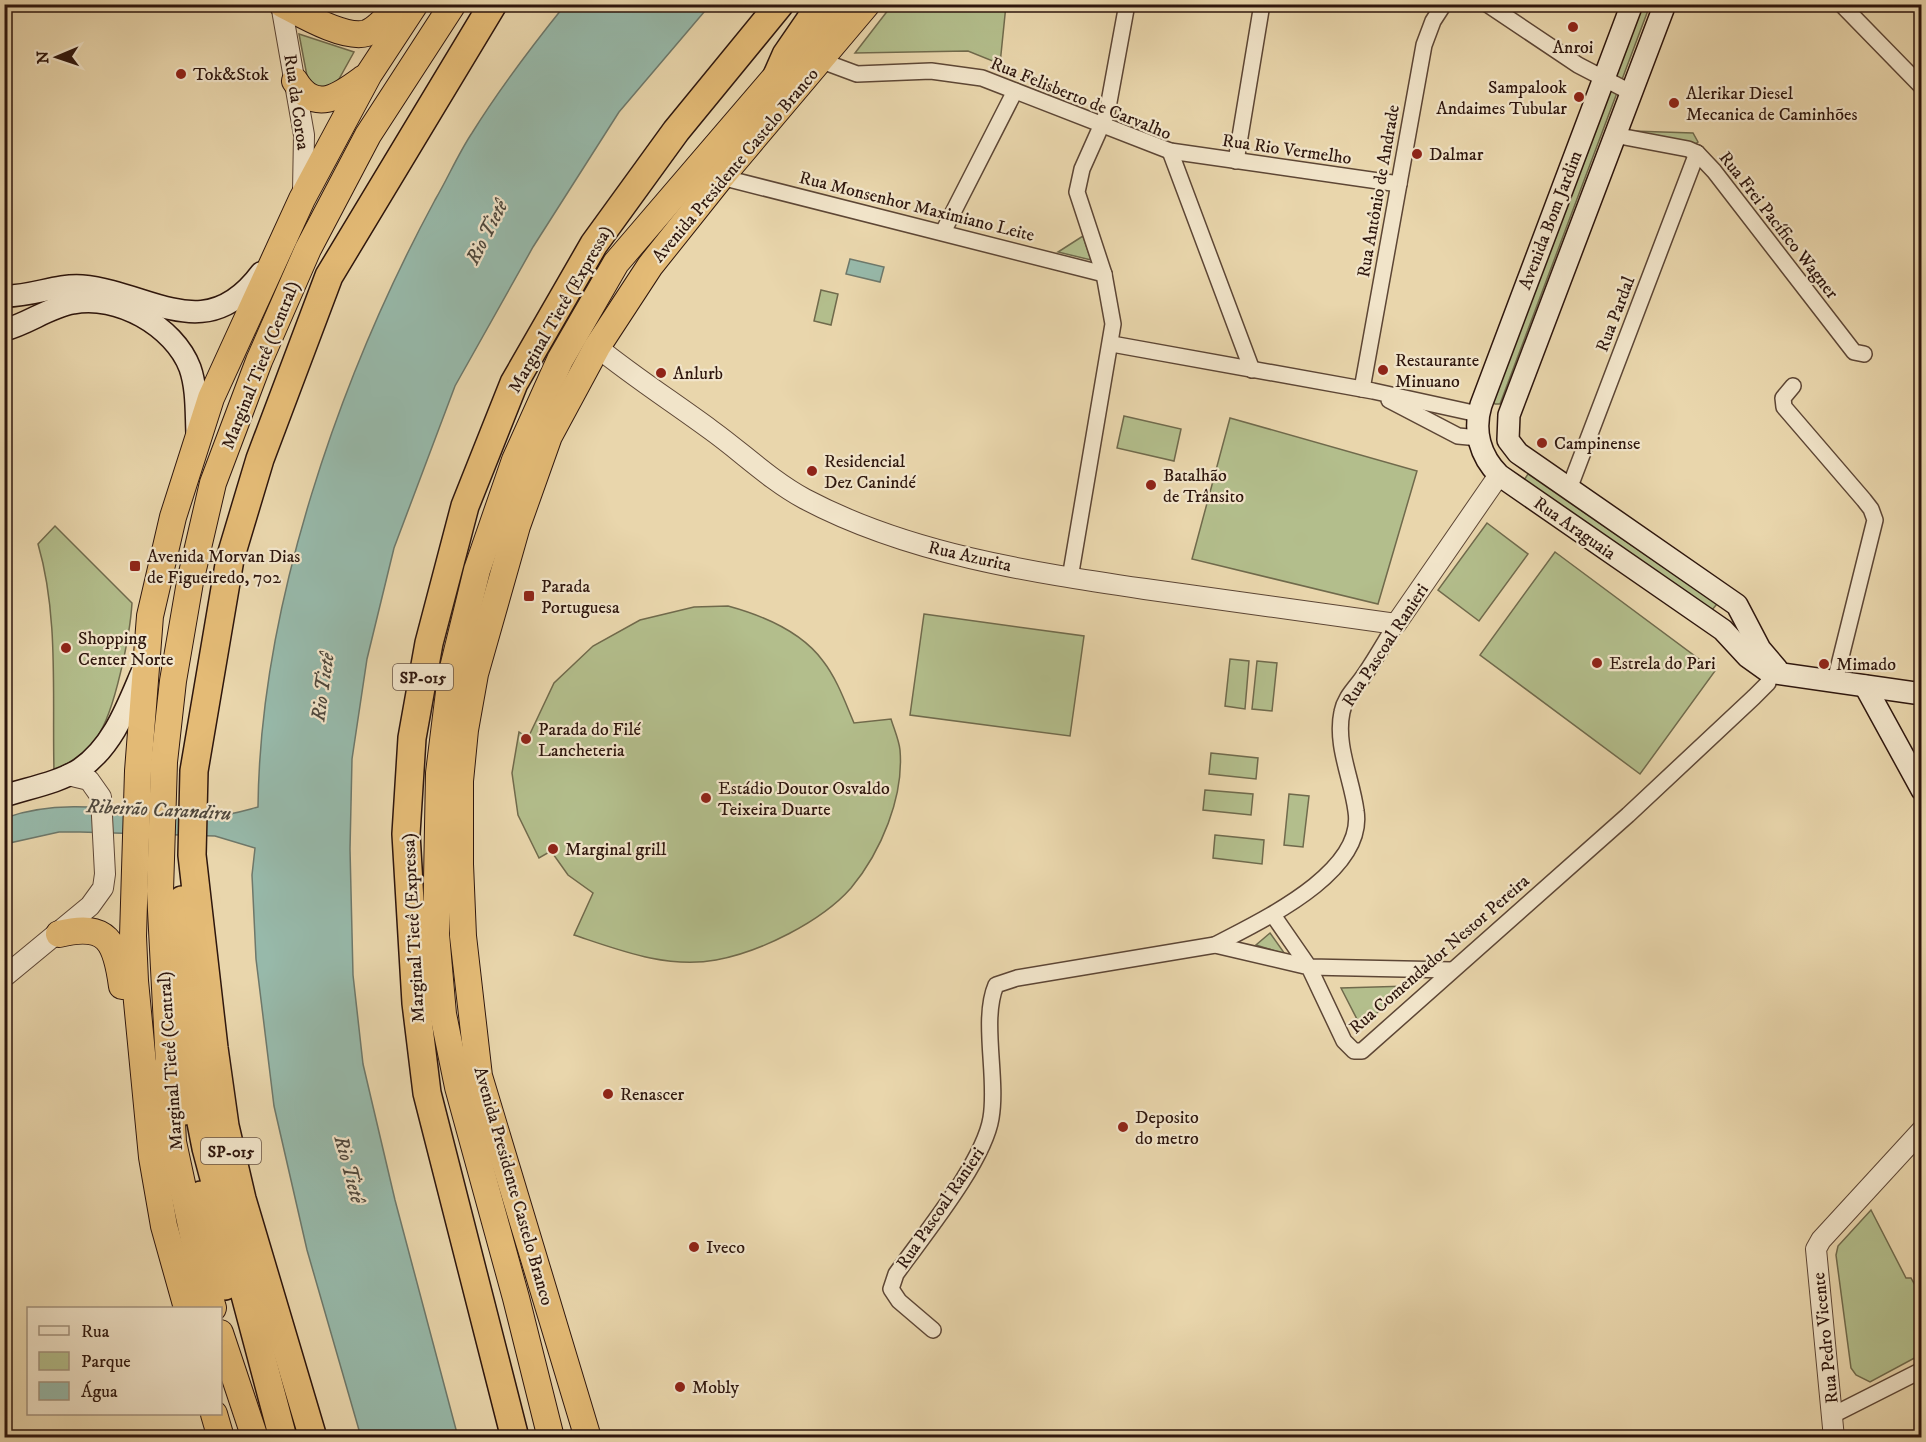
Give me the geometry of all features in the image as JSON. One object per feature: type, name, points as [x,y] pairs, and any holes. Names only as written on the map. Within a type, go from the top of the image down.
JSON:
[{"type":"highway","points":[[281,4],[334,28],[357,34],[368,32],[399,4]]},
{"type":"highway","points":[[187,1307],[164,1226],[152,1157],[135,981],[135,871],[140,746],[145,666],[158,578],[173,517],[211,399],[276,253],[302,199],[369,74],[415,4]]},
{"type":"highway","name":"Marginal Tietê (Central)","points":[[213,1307],[198,1258],[173,1142],[167,1067],[160,891],[164,762],[187,604],[213,483],[259,361],[308,249],[368,135],[453,4]]},
{"type":"highway","name":"SP-015","points":[[313,1437],[242,1199],[225,1126],[212,1037],[193,862],[194,771],[230,559],[260,459],[329,276],[493,4]]},
{"type":"highway","name":"Marginal Tietê (Expressa)","points":[[515,1437],[427,1093],[416,1003],[406,834],[412,738],[429,643],[465,506],[514,383],[594,244],[676,131],[780,4]]},
{"type":"highway","points":[[775,80],[786,55],[821,4]]},
{"type":"highway","points":[[551,1437],[516,1298],[458,1087],[442,1014],[436,934],[439,773],[451,676],[477,570],[515,460],[560,360],[616,263],[838,4]]},
{"type":"highway","name":"Avenida Presidente Castelo Branco","points":[[588,1437],[512,1192],[479,1076],[463,936],[460,781],[465,730],[475,674],[517,526],[549,436],[597,348],[650,266],[720,177],[822,61],[867,4]]},
{"type":"highway","points":[[295,81],[308,95],[327,100],[345,92],[369,74]]},
{"type":"highway","points":[[193,862],[180,904],[186,1018],[195,1092],[206,1148],[280,1427]]},
{"type":"highway","points":[[59,934],[91,930],[104,934],[114,946],[119,960],[138,1117],[152,1157]]},
{"type":"highway","points":[[167,1067],[182,1090],[191,1151],[211,1241],[258,1395],[280,1427]]},
{"type":"highway","points":[[512,1192],[509,1217],[567,1437]]},
{"type":"highway","points":[[222,1339],[255,1437]]},
{"type":"highway","points":[[222,1384],[238,1437]]},
{"type":"highway","points":[[215,1415],[221,1437]]},
{"type":"main road","name":"Avenida Bom Jardim","points":[[1479,438],[1478,414],[1632,4]]},
{"type":"main road","name":"Avenida Bom Jardim","points":[[1507,424],[1665,4]]},
{"type":"main road","points":[[4,296],[31,295],[77,286],[99,288],[169,310],[219,308],[232,303],[246,293],[276,253]]},
{"type":"main road","points":[[4,330],[20,326],[70,303],[87,300],[108,303],[139,314],[170,338],[184,354],[191,370],[194,390],[197,442]]},
{"type":"main road","points":[[1479,438],[1494,435],[1507,424]]},
{"type":"main road","name":"Rua Araguaia","points":[[1507,424],[1509,445],[1737,605],[1760,649],[1773,668]]},
{"type":"main road","name":"Rua Araguaia","points":[[1479,438],[1484,454],[1499,475],[1722,630],[1748,657],[1773,668],[1835,681],[1922,694]]},
{"type":"main road","points":[[1499,475],[1513,463],[1520,461],[1535,465]]},
{"type":"main road","points":[[1709,621],[1724,616],[1729,599]]},
{"type":"main road","points":[[4,796],[68,775],[80,768],[105,746],[122,719],[145,666]]},
{"type":"main road","points":[[1865,686],[1922,790]]},
{"type":"street","name":"Rua da Coroa","points":[[281,4],[304,135],[305,163],[302,199]]},
{"type":"street","points":[[1070,578],[1112,344],[1113,324],[1104,274],[1077,192],[1082,169],[1103,127],[1126,4]]},
{"type":"street","points":[[1236,161],[1262,4]]},
{"type":"street","name":"Rua Antônio de Andrade","points":[[1368,390],[1399,184],[1424,45],[1433,21],[1444,4]]},
{"type":"street","points":[[1487,4],[1603,79],[1630,92]]},
{"type":"street","points":[[1841,4],[1922,87]]},
{"type":"street","name":"Rua Felisberto de Carvalho","points":[[822,61],[857,74],[931,71],[960,73],[982,78],[1103,127],[1170,151],[1252,370]]},
{"type":"street","points":[[943,232],[1015,91]]},
{"type":"street","name":"Rua Frei Pacífico Wagner","points":[[1614,135],[1688,149],[1696,153],[1714,171],[1854,352],[1864,354]]},
{"type":"street","name":"Rua Rio Vermelho","points":[[1170,151],[1399,184]]},
{"type":"street","name":"Rua Pardal","points":[[1569,489],[1696,153]]},
{"type":"street","name":"Rua Monsenhor Maximiano Leite","points":[[720,177],[1104,274]]},
{"type":"street","points":[[1112,344],[1368,390],[1478,414]]},
{"type":"street","name":"Rua Azurita","points":[[597,348],[712,431],[774,480],[806,499],[892,537],[958,555],[1070,578],[1396,624]]},
{"type":"street","points":[[1793,386],[1784,398],[1785,407],[1871,509],[1875,528],[1835,681]]},
{"type":"street","points":[[1368,390],[1458,436],[1479,438]]},
{"type":"street","name":"Rua Pascoal Ranieri","points":[[933,1330],[899,1301],[891,1289],[896,1274],[976,1157],[987,1136],[993,1092],[991,1007],[996,985],[1017,978],[1215,945],[1273,915],[1325,876],[1353,840],[1357,825],[1340,737],[1342,711],[1349,694],[1365,676],[1396,624],[1499,475]]},
{"type":"street","name":"Rua Comendador Nestor Pereira","points":[[1309,967],[1344,1041],[1354,1051],[1362,1051],[1451,969],[1677,770],[1767,683],[1773,668]]},
{"type":"street","points":[[4,976],[59,934],[90,906],[103,888],[105,874],[101,797],[89,780],[68,775]]},
{"type":"street","points":[[1273,915],[1309,967]]},
{"type":"street","points":[[1215,945],[1309,967],[1451,969]]},
{"type":"street","name":"Rua Pedro Vicente","points":[[1834,1437],[1816,1257],[1821,1240],[1922,1130]]},
{"type":"street","points":[[1833,1415],[1922,1370]]},
{"type":"green space","points":[[892,5],[1006,5],[1000,64],[968,51],[855,53]]},
{"type":"green space","points":[[1643,5],[1650,5],[1500,404],[1495,404],[1492,401]]},
{"type":"green space","points":[[299,34],[354,52],[339,79],[330,88],[315,89],[307,76]]},
{"type":"green space","points":[[1632,131],[1693,133],[1698,142],[1694,145]]},
{"type":"green space","points":[[1083,236],[1091,260],[1058,252]]},
{"type":"green space","points":[[821,290],[838,294],[831,325],[814,321]]},
{"type":"green space","points":[[1124,416],[1181,429],[1174,461],[1117,448]]},
{"type":"green space","points":[[1230,418],[1417,471],[1378,604],[1192,559]]},
{"type":"green space","points":[[1528,474],[1717,604],[1712,610],[1524,480]]},
{"type":"green space","points":[[1487,523],[1528,554],[1479,621],[1438,590]]},
{"type":"green space","points":[[55,526],[132,603],[120,673],[104,725],[93,743],[72,761],[54,771],[52,628],[45,571],[38,544]]},
{"type":"green space","name":"Estrela do Pari","points":[[1555,552],[1715,671],[1640,774],[1480,655]]},
{"type":"green space","name":"Estádio Doutor Osvaldo Teixeira Duarte","points":[[728,606],[767,619],[792,633],[814,650],[832,675],[854,723],[891,719],[899,746],[900,768],[894,805],[881,841],[862,874],[838,901],[789,934],[733,956],[698,962],[661,960],[626,952],[574,935],[593,893],[568,875],[551,851],[539,858],[518,815],[512,773],[519,732],[528,738],[554,683],[593,646],[640,620],[694,607]]},
{"type":"green space","points":[[924,614],[1084,636],[1070,736],[910,715]]},
{"type":"green space","points":[[1230,659],[1249,661],[1245,709],[1225,706]]},
{"type":"green space","points":[[1257,661],[1277,663],[1272,711],[1252,709]]},
{"type":"green space","points":[[1211,753],[1258,758],[1256,779],[1209,774]]},
{"type":"green space","points":[[1205,790],[1253,794],[1251,815],[1203,810]]},
{"type":"green space","points":[[1289,794],[1309,796],[1303,847],[1284,845]]},
{"type":"green space","points":[[1215,835],[1264,840],[1262,864],[1213,858]]},
{"type":"green space","points":[[1270,933],[1285,954],[1256,945]]},
{"type":"green space","points":[[1408,986],[1361,1027],[1341,988]]},
{"type":"green space","points":[[1871,1210],[1906,1278],[1911,1278],[1921,1296],[1922,1354],[1870,1382],[1856,1375],[1851,1368],[1836,1255],[1838,1246]]},
{"type":"water","name":"Rio Tietê","points":[[565,5],[710,5],[619,112],[533,247],[455,386],[394,548],[367,659],[352,759],[350,849],[353,975],[363,1064],[395,1200],[458,1437],[361,1437],[307,1250],[274,1106],[256,959],[252,875],[255,848],[215,836],[80,832],[59,832],[5,844],[5,818],[30,811],[55,808],[107,808],[212,816],[258,807],[262,730],[273,652],[290,573],[312,494],[338,416],[400,268],[462,149],[505,84]]},
{"type":"water","points":[[850,259],[884,267],[880,282],[846,274]]},
{"type":"place","name":"Anroi","points":[[1573,27]]},
{"type":"place","name":"Tok&Stok","points":[[181,74]]},
{"type":"place","name":"Sampalook Andaimes Tubular","points":[[1579,97]]},
{"type":"place","name":"Alerikar Diesel Mecanica de Caminhões","points":[[1674,103]]},
{"type":"place","name":"Dalmar","points":[[1417,154]]},
{"type":"place","name":"Restaurante Minuano","points":[[1383,370]]},
{"type":"place","name":"Anlurb","points":[[661,373]]},
{"type":"place","name":"Campinense","points":[[1542,443]]},
{"type":"place","name":"Residencial Dez Canindé","points":[[812,471]]},
{"type":"place","name":"Batalhão de Trânsito","points":[[1151,485]]},
{"type":"place","name":"Avenida Morvan Dias de Figueiredo, 702","points":[[135,566]]},
{"type":"place","name":"Parada Portuguesa","points":[[529,596]]},
{"type":"place","name":"Shopping Center Norte","points":[[66,648]]},
{"type":"place","name":"Estrela do Pari","points":[[1597,663]]},
{"type":"place","name":"Mimado","points":[[1824,664]]},
{"type":"place","name":"Parada do Filé Lancheteria","points":[[526,739]]},
{"type":"place","name":"Estádio Doutor Osvaldo Teixeira Duarte","points":[[706,798]]},
{"type":"place","name":"Marginal grill","points":[[553,849]]},
{"type":"place","name":"Renascer","points":[[608,1094]]},
{"type":"place","name":"Deposito do metro","points":[[1123,1127]]},
{"type":"place","name":"Iveco","points":[[694,1247]]},
{"type":"place","name":"Mobly","points":[[680,1387]]},
{"type":"water label","name":"Ribeirão Carandiru","points":[[159,809]]}]
